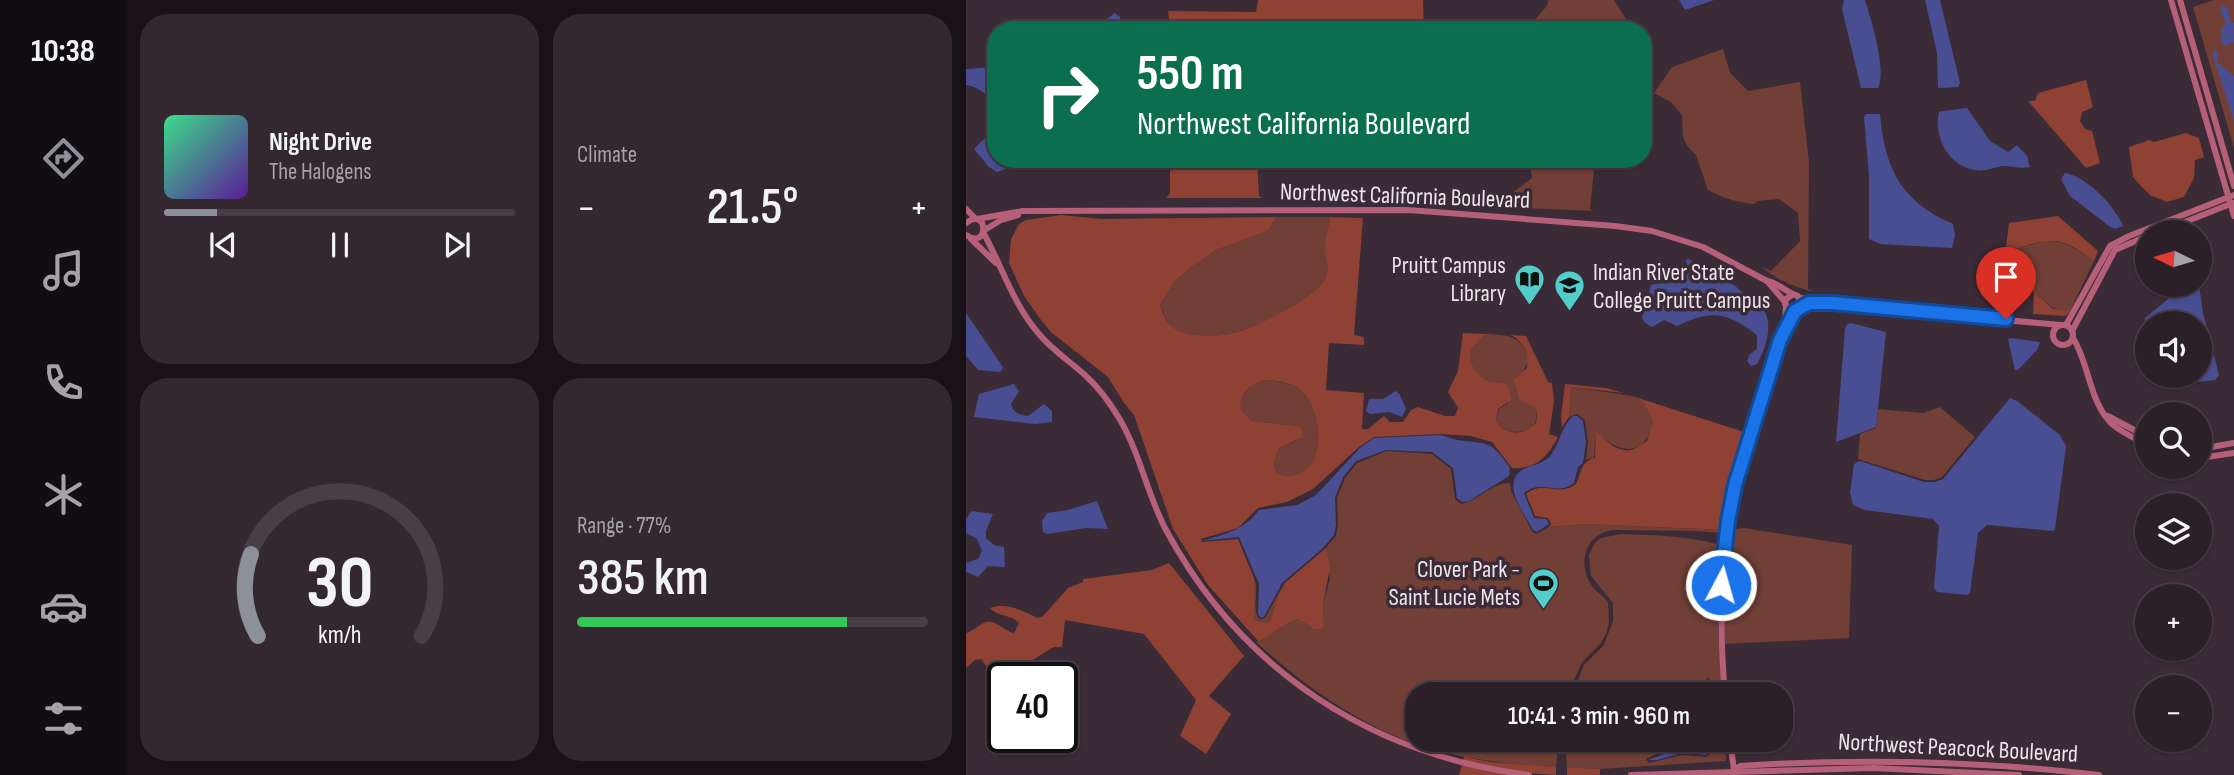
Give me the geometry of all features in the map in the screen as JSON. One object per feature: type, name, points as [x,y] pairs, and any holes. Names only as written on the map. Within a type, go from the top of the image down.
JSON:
[{"type":"street","points":[[2171,0],[2232,200],[2234,216]]},
{"type":"street","points":[[2180,0],[2234,186]]},
{"type":"street","points":[[2197,89],[2204,93],[2209,111],[2215,120]]},
{"type":"street","points":[[2187,220],[2232,200]]},
{"type":"street","points":[[2053,334],[2055,328],[2063,325],[2110,246],[2129,236],[2232,200]]},
{"type":"street","points":[[966,209],[983,225],[983,232],[997,264],[1020,308],[1039,335],[1105,396],[1124,427],[1153,503],[1187,567],[1220,612],[1255,649],[1317,699],[1386,737],[1460,762],[1529,775]]},
{"type":"street","name":"Northwest California Boulevard","points":[[968,237],[978,238],[1008,217],[1030,211]]},
{"type":"street","name":"Northwest California Boulevard","points":[[966,223],[1010,212],[1030,211],[1409,211],[1615,226],[1652,231],[1703,247],[1795,296],[1832,303]]},
{"type":"street","points":[[968,237],[997,264]]},
{"type":"street","points":[[2044,323],[2049,326],[2055,340],[2060,344],[2071,337],[2115,250],[2135,241]]},
{"type":"street","name":"Northwest California Boulevard","points":[[1766,281],[1786,304]]},
{"type":"street","points":[[1724,682],[1720,608],[1728,521],[1742,459],[1780,340],[1786,304],[1795,296],[1801,303],[1780,340]]},
{"type":"street","name":"Northwest California Boulevard","points":[[1797,309],[1809,303],[1832,303],[2063,325]]},
{"type":"street","points":[[1786,304],[1797,309]]},
{"type":"street","points":[[2063,325],[2078,346],[2097,401],[2104,413],[2115,426],[2135,438]]},
{"type":"street","points":[[2104,413],[2135,430]]},
{"type":"street","points":[[2212,447],[2234,443]]},
{"type":"street","points":[[2212,456],[2234,453]]},
{"type":"street","points":[[1732,752],[1734,771]]},
{"type":"street","points":[[1856,768],[1863,763],[1896,761]]},
{"type":"street","name":"Northwest Peacock Boulevard","points":[[1734,771],[1740,766],[1797,762],[1896,761],[1994,765],[2099,775]]},
{"type":"street","name":"Northwest Peacock Boulevard","points":[[1631,775],[1856,768],[2019,775]]},
{"type":"shaded area","points":[[1258,0],[1423,0],[1424,21],[1169,21],[1168,11],[1256,12]]},
{"type":"shaded area","points":[[1549,0],[1614,0],[1627,21],[1534,21]]},
{"type":"shaded area","points":[[2214,0],[2234,0],[2234,148],[2193,7]]},
{"type":"shaded area","points":[[1723,49],[1730,73],[1748,91],[1800,82],[1809,162],[1808,289],[1818,293],[1788,283],[1762,267],[1771,271],[1800,241],[1798,213],[1779,199],[1757,201],[1754,204],[1730,199],[1708,190],[1696,155],[1683,137],[1682,115],[1671,102],[1654,93],[1672,67]]},
{"type":"shaded area","points":[[2086,80],[2093,107],[2082,112],[2080,121],[2085,129],[2092,131],[2100,163],[2086,168],[2028,101],[2035,101],[2038,93]]},
{"type":"shaded area","points":[[2186,133],[2199,138],[2204,157],[2195,160],[2194,178],[2184,197],[2167,202],[2150,195],[2133,177],[2129,147]]},
{"type":"shaded area","points":[[1170,168],[1257,168],[1259,196],[1263,198],[1166,198],[1170,194]]},
{"type":"shaded area","points":[[1531,168],[1594,168],[1590,209],[1594,211],[1503,207],[1503,200],[1532,178]]},
{"type":"shaded area","points":[[1061,215],[1101,219],[1276,217],[1268,231],[1216,250],[1193,266],[1175,281],[1160,305],[1174,328],[1188,334],[1214,336],[1247,329],[1309,295],[1326,275],[1328,266],[1325,240],[1330,217],[1363,218],[1354,335],[1364,337],[1364,345],[1329,343],[1326,390],[1364,393],[1362,429],[1368,429],[1384,416],[1390,422],[1403,422],[1411,410],[1418,407],[1445,416],[1455,416],[1458,408],[1448,392],[1458,371],[1463,333],[1485,334],[1470,350],[1472,365],[1479,376],[1491,382],[1506,383],[1512,399],[1498,409],[1496,421],[1500,426],[1515,433],[1526,431],[1536,423],[1537,412],[1534,407],[1519,398],[1514,380],[1527,368],[1527,358],[1525,349],[1511,335],[1526,336],[1548,382],[1552,383],[1554,401],[1549,434],[1558,437],[1540,460],[1528,467],[1512,468],[1492,442],[1471,436],[1440,434],[1374,437],[1359,447],[1313,489],[1287,502],[1258,508],[1238,528],[1201,539],[1202,542],[1238,539],[1254,578],[1254,619],[1260,623],[1268,623],[1286,582],[1326,548],[1330,568],[1323,604],[1322,629],[1314,629],[1298,619],[1257,643],[1208,585],[1173,529],[1134,415],[1108,377],[1052,333],[1024,296],[1009,263],[1011,239],[1019,224],[1026,220]],"holes":[[[1267,380],[1294,386],[1310,402],[1315,415],[1318,428],[1316,454],[1302,472],[1292,476],[1276,472],[1274,464],[1278,449],[1302,437],[1302,430],[1298,426],[1252,421],[1241,410],[1242,399],[1247,390]]]},
{"type":"shaded area","points":[[2058,216],[2098,251],[2094,261],[2065,243],[2039,242],[2015,249],[2013,272],[2020,284],[2002,280],[2009,223]]},
{"type":"shaded area","points":[[1276,217],[1330,217],[1325,243],[1328,271],[1318,287],[1285,310],[1237,332],[1214,336],[1196,335],[1171,326],[1160,305],[1175,281],[1216,250],[1268,231]]},
{"type":"shaded area","points":[[2045,241],[2071,246],[2094,261],[2070,311],[2051,306],[2019,281],[2013,271],[2012,258],[2015,249]]},
{"type":"shaded area","points":[[2034,292],[2053,309],[2070,311],[2066,316],[2033,314]]},
{"type":"shaded area","points":[[1482,334],[1513,338],[1523,346],[1528,362],[1522,374],[1527,403],[1535,406],[1536,412],[1536,421],[1531,429],[1512,431],[1503,428],[1496,421],[1499,409],[1508,403],[1506,384],[1484,380],[1475,371],[1470,350]]},
{"type":"shaded area","points":[[1267,380],[1294,386],[1310,402],[1315,415],[1318,428],[1316,454],[1302,472],[1295,475],[1279,474],[1274,464],[1278,449],[1297,440],[1298,426],[1252,421],[1241,410],[1242,399],[1247,390]]},
{"type":"shaded area","points":[[1565,384],[1606,388],[1624,393],[1571,387],[1569,417],[1562,427]]},
{"type":"shaded area","points":[[1571,387],[1632,396],[1643,402],[1653,422],[1644,442],[1638,447],[1622,448],[1596,433],[1594,458],[1586,460],[1588,442],[1585,420],[1577,414],[1569,417]]},
{"type":"shaded area","points":[[1632,396],[1744,432],[1750,425],[1724,530],[1585,524],[1549,527],[1551,524],[1548,518],[1535,516],[1526,494],[1539,488],[1562,489],[1576,484],[1584,465],[1595,458],[1596,431],[1607,442],[1621,450],[1633,449],[1647,441],[1653,422],[1643,402]]},
{"type":"shaded area","points":[[1940,407],[1975,437],[1942,477],[1925,480],[1858,459],[1860,434],[1876,428],[1878,409],[1923,413]]},
{"type":"shaded area","points":[[1387,451],[1432,454],[1451,469],[1455,499],[1461,504],[1498,485],[1510,483],[1511,491],[1536,534],[1549,527],[1585,524],[1725,530],[1719,533],[1614,530],[1596,537],[1587,550],[1585,568],[1592,586],[1608,602],[1609,623],[1601,643],[1582,662],[1573,682],[1405,682],[1405,740],[1374,726],[1325,697],[1257,643],[1298,619],[1309,626],[1324,626],[1323,604],[1330,579],[1326,549],[1323,551],[1336,536],[1337,498],[1345,478],[1357,463]]},
{"type":"shaded area","points":[[1744,528],[1852,545],[1849,638],[1723,644],[1722,608],[1729,530]]},
{"type":"shaded area","points":[[1621,534],[1659,536],[1720,545],[1722,550],[1718,629],[1721,682],[1713,682],[1707,677],[1706,682],[1577,682],[1584,665],[1604,645],[1613,621],[1613,603],[1591,576],[1589,555],[1601,538]]},
{"type":"shaded area","points":[[1169,563],[1244,656],[1209,696],[1231,714],[1206,754],[1180,736],[1196,700],[1144,634],[1065,620],[1062,647],[1054,647],[1029,662],[987,662],[987,667],[981,659],[975,660],[966,668],[966,633],[990,622],[1014,633],[1019,623],[990,608],[1009,607],[1038,618],[1043,616],[1068,588],[1083,582],[1083,579],[1152,570]]},
{"type":"shaded area","points":[[1254,578],[1259,619],[1265,618],[1281,589],[1275,611],[1268,623],[1260,623],[1254,619]]},
{"type":"shaded area","points":[[1443,752],[1558,752],[1556,767]]},
{"type":"shaded area","points":[[1566,752],[1660,752],[1646,759],[1649,763],[1682,755],[1706,757],[1712,752],[1726,752],[1726,761],[1600,769],[1567,767]]},
{"type":"shaded area","points":[[1464,757],[1490,762],[1556,767],[1556,775],[1526,773],[1463,761]]},
{"type":"shaded area","points":[[1462,765],[1516,775],[1459,775]]},
{"type":"shaded area","points":[[1567,767],[1600,769],[1600,775],[1567,775]]},
{"type":"water","points":[[1679,0],[1714,0],[1685,10]]},
{"type":"water","points":[[1844,0],[1865,0],[1881,70],[1878,88],[1861,88],[1842,9]]},
{"type":"water","points":[[1925,0],[1940,0],[1960,83],[1958,87],[1938,88],[1937,53]]},
{"type":"water","points":[[2222,6],[2227,7],[2231,23],[2234,23],[2234,42],[2226,46],[2221,43],[2221,29],[2226,24],[2220,9]]},
{"type":"water","points":[[1115,13],[1122,21],[1104,21]]},
{"type":"water","points":[[2216,50],[2217,62],[2234,76],[2234,121],[2212,53]]},
{"type":"water","points":[[987,68],[987,96],[980,90],[966,85],[966,69]]},
{"type":"water","points":[[1967,108],[1990,141],[2008,152],[2017,145],[2027,156],[2030,167],[2003,166],[1979,170],[1966,168],[1951,157],[1938,131],[1939,112]]},
{"type":"water","points":[[1866,114],[1880,114],[1886,151],[1898,181],[1920,205],[1953,224],[1955,235],[1952,248],[1880,244],[1869,239],[1869,176],[1864,117]]},
{"type":"water","points":[[987,137],[987,165],[974,149]]},
{"type":"water","points":[[991,168],[1008,168],[997,172]]},
{"type":"water","points":[[2065,173],[2082,180],[2099,193],[2123,226],[2115,229],[2109,226],[2070,196],[2061,179]]},
{"type":"water","points":[[1689,259],[1734,285],[1765,312],[1768,332],[1757,364],[1751,366],[1747,361],[1750,354],[1757,349],[1757,335],[1737,321],[1710,315],[1677,326],[1664,320],[1652,327],[1644,322],[1642,317],[1651,285],[1675,282],[1684,277],[1688,273],[1686,260]]},
{"type":"water","points":[[2169,298],[2201,298],[2203,311],[2153,311]]},
{"type":"water","points":[[966,313],[1003,367],[1001,372],[978,370],[966,356]]},
{"type":"water","points":[[1847,324],[1886,332],[1876,427],[1836,442],[1845,329]]},
{"type":"water","points":[[2008,339],[2040,342],[2037,350],[2018,370],[2015,370]]},
{"type":"water","points":[[2212,348],[2219,375],[2212,380]]},
{"type":"water","points":[[1014,384],[1019,391],[1011,404],[1015,411],[1028,416],[1044,404],[1052,411],[1052,422],[1035,424],[974,417],[979,394]]},
{"type":"water","points":[[1396,391],[1406,409],[1402,417],[1389,412],[1370,414],[1366,411],[1369,399],[1383,399]]},
{"type":"water","points":[[2010,398],[2060,435],[2066,446],[2055,529],[2053,531],[1987,525],[1978,533],[1970,593],[1937,592],[1934,588],[1939,526],[1933,519],[1865,510],[1853,505],[1850,492],[1854,464],[1860,461],[1924,482],[1943,479]]},
{"type":"water","points":[[1573,416],[1583,421],[1586,442],[1583,463],[1578,467],[1574,483],[1561,488],[1538,487],[1524,493],[1534,518],[1546,519],[1549,524],[1537,532],[1533,530],[1519,506],[1514,480],[1518,473],[1549,458]]},
{"type":"water","points":[[1440,435],[1488,445],[1498,452],[1510,468],[1509,476],[1469,501],[1462,502],[1457,498],[1453,468],[1432,452],[1386,450],[1356,461],[1343,477],[1335,498],[1334,535],[1322,549],[1282,583],[1264,617],[1258,614],[1259,584],[1239,537],[1202,541],[1240,527],[1259,510],[1297,505],[1316,495],[1360,448],[1374,438]]},
{"type":"water","points":[[1097,501],[1108,529],[1086,528],[1047,534],[1043,532],[1042,521],[1047,513]]},
{"type":"water","points":[[972,511],[993,514],[986,538],[994,545],[1004,547],[1005,567],[988,566],[978,577],[966,572],[966,563],[978,559],[982,551],[977,539],[966,533],[966,519]]},
{"type":"water","points":[[1669,752],[1708,752],[1706,755],[1682,753],[1648,760]]},
{"type":"place","name":"Pruitt Campus Library","points":[[1529,306]]},
{"type":"place","name":"Indian River State College Pruitt Campus","points":[[1570,313]]},
{"type":"place","name":"Clover Park - Saint Lucie Mets","points":[[1543,610]]},
{"type":"route","points":[[1721,585],[1728,521],[1742,459],[1780,340],[1795,311],[1809,303],[1832,303],[2006,319]]}]
